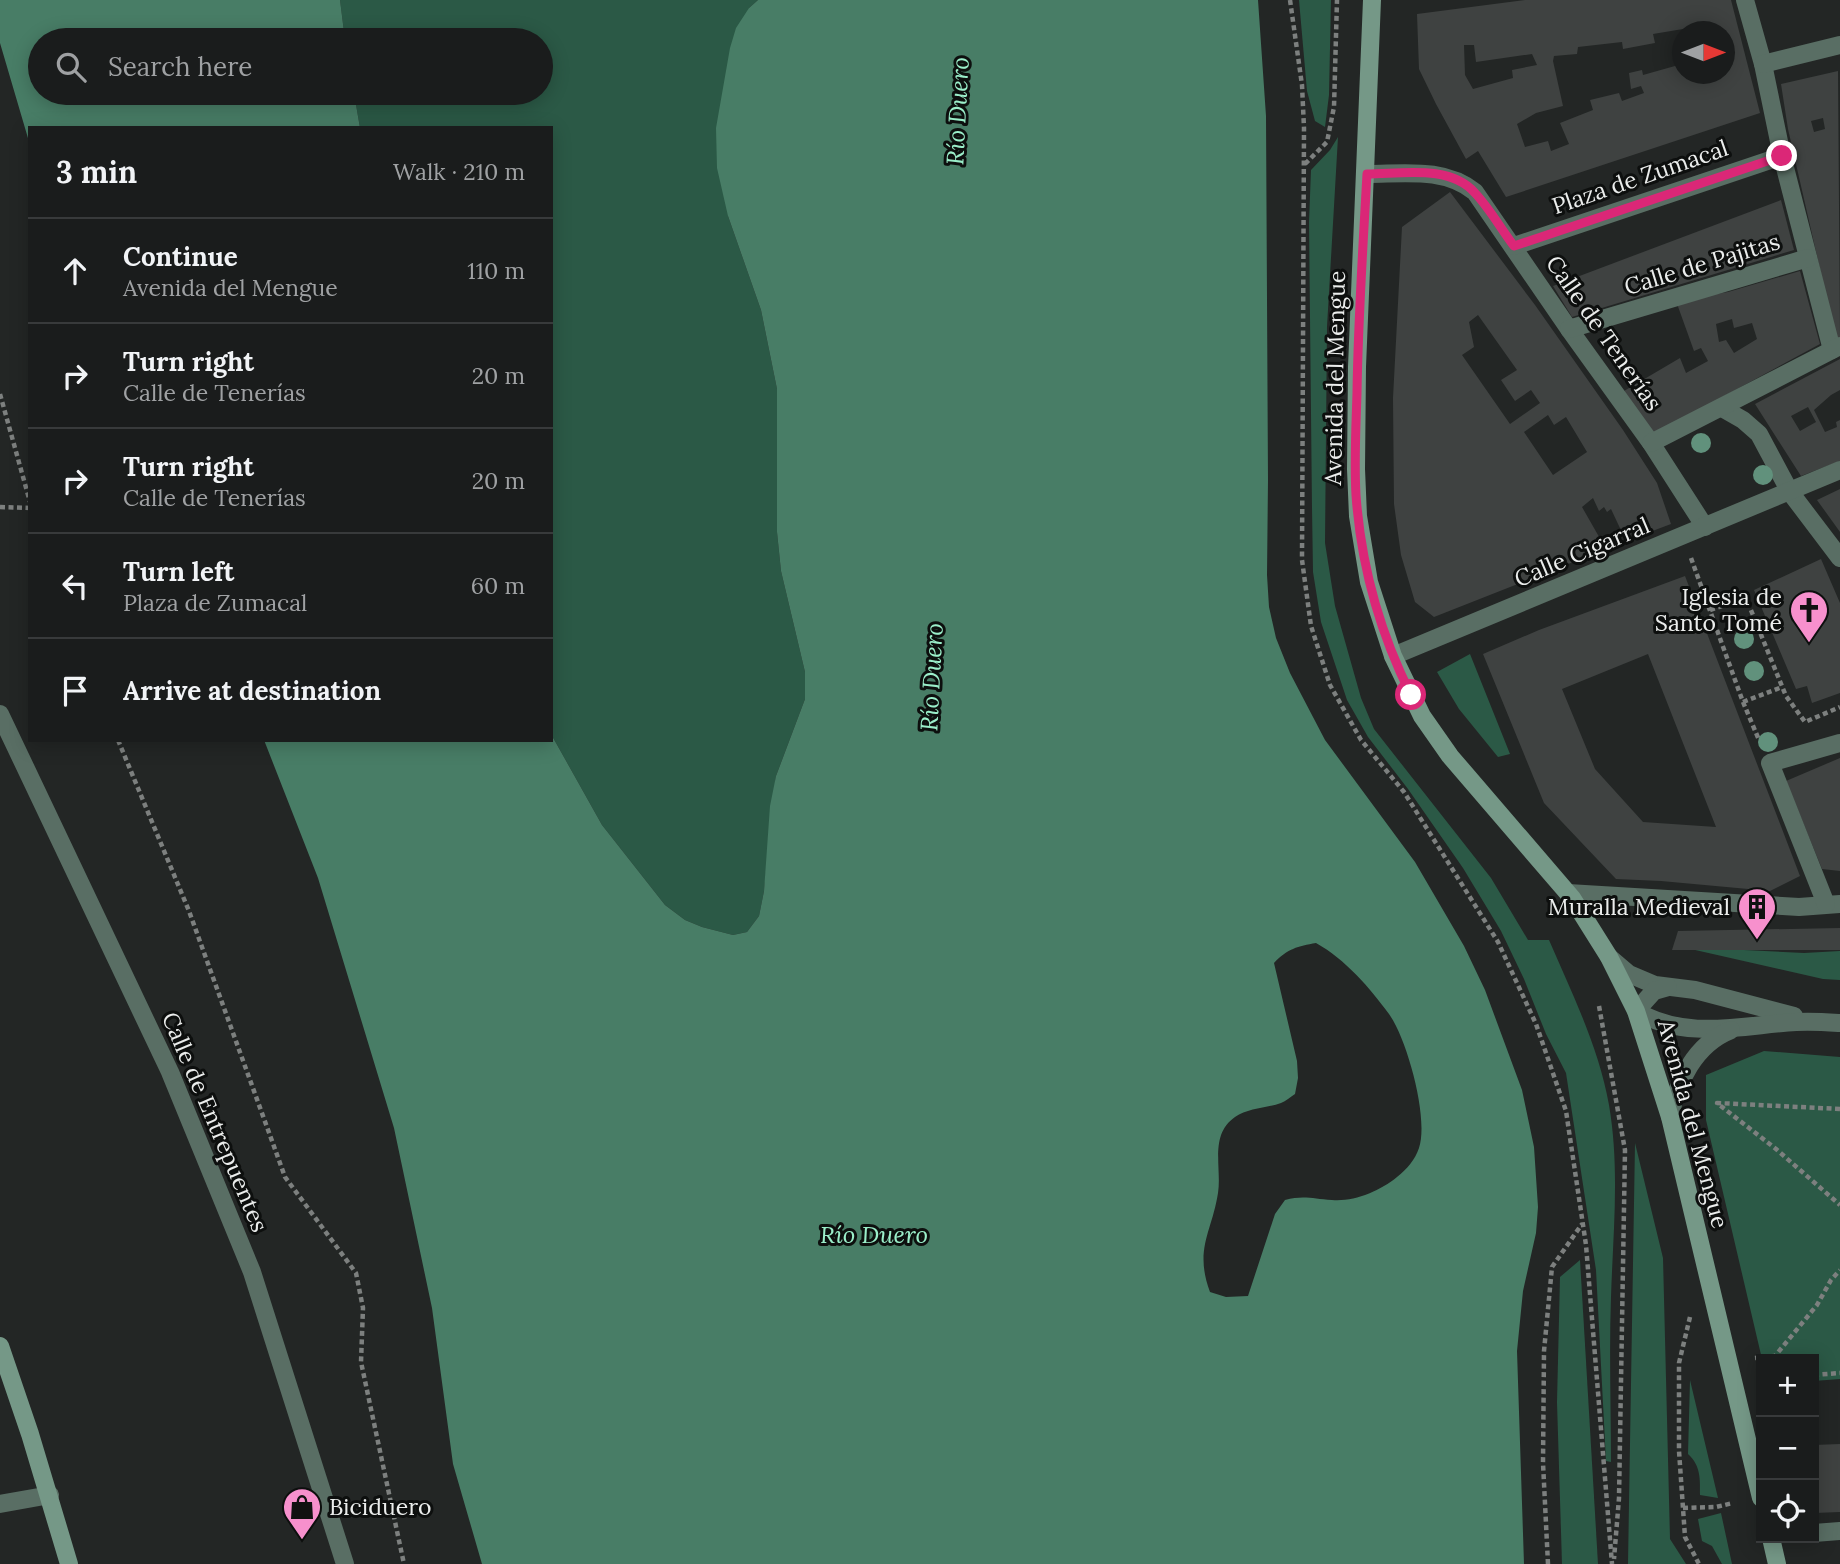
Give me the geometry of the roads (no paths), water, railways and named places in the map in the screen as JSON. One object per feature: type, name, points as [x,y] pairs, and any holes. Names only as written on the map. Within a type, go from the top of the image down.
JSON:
[{"type":"street","name":"Avenida del Mengue","points":[[1372,0],[1357,368],[1356,493],[1369,582],[1392,656],[1435,736],[1568,893],[1609,957],[1636,1011],[1670,1117],[1757,1480]]},
{"type":"street","points":[[1651,443],[1836,348],[1808,258],[1782,156],[1763,64],[1745,0]]},
{"type":"street","points":[[1763,64],[1840,45]]},
{"type":"street","name":"Plaza de Zumacal","points":[[1514,246],[1782,156]]},
{"type":"street","name":"Calle de Tenerías","points":[[1367,174],[1449,176],[1475,192],[1651,443],[1705,527]]},
{"type":"street","name":"Calle de Pajitas","points":[[1569,329],[1808,258]]},
{"type":"street","points":[[1722,408],[1743,420],[1759,434],[1790,492],[1840,558]]},
{"type":"street","name":"Calle Cigarral","points":[[1392,656],[1840,470]]},
{"type":"street","name":"Calle de Entrepuentes","points":[[0,714],[170,1072],[252,1272],[345,1564]]},
{"type":"street","points":[[1568,893],[1799,907],[1833,904],[1770,763],[1840,743]]},
{"type":"street","points":[[1609,957],[1629,974],[1641,980],[1695,990],[1760,1009],[1833,1023]]},
{"type":"street","points":[[1668,987],[1654,991],[1636,1011],[1648,1018],[1679,1027],[1734,1029],[1796,1022],[1833,1023]]},
{"type":"street","points":[[1670,1117],[1676,1091],[1689,1067],[1714,1040],[1734,1029]]},
{"type":"street","points":[[0,1346],[50,1495],[69,1564]]},
{"type":"street","points":[[0,1504],[50,1495]]},
{"type":"street","points":[[1819,1533],[1840,1531]]},
{"type":"street","points":[[1772,1543],[1777,1564]]},
{"type":"water","points":[[0,0],[340,0],[344,28],[28,28],[28,105],[356,105],[360,126],[28,126],[28,138],[0,43]]},
{"type":"water","name":"Río Duero","points":[[758,0],[1258,0],[1266,116],[1269,607],[1276,638],[1290,673],[1325,740],[1415,862],[1464,946],[1485,990],[1522,1090],[1534,1147],[1538,1207],[1536,1233],[1523,1291],[1517,1351],[1524,1564],[482,1564],[453,1464],[432,1308],[394,1128],[318,878],[265,742],[553,742],[553,738],[602,825],[665,905],[685,920],[733,935],[747,932],[759,916],[764,891],[770,806],[776,776],[805,699],[805,672],[781,571],[777,532],[777,389],[761,310],[728,216],[717,168],[716,128],[736,28],[749,8]],"holes":[[[1316,943],[1347,966],[1389,1014],[1403,1041],[1419,1099],[1419,1148],[1401,1174],[1383,1187],[1366,1194],[1340,1200],[1285,1200],[1275,1214],[1248,1296],[1226,1297],[1210,1292],[1204,1252],[1218,1193],[1218,1152],[1222,1133],[1227,1124],[1240,1114],[1281,1103],[1295,1094],[1297,1061],[1274,963],[1288,951]]]},
{"type":"place","name":"Iglesia de Santo Tomé","points":[[1809,644]]},
{"type":"place","name":"Muralla Medieval","points":[[1757,941]]},
{"type":"place","name":"Biciduero","points":[[302,1541]]}]
